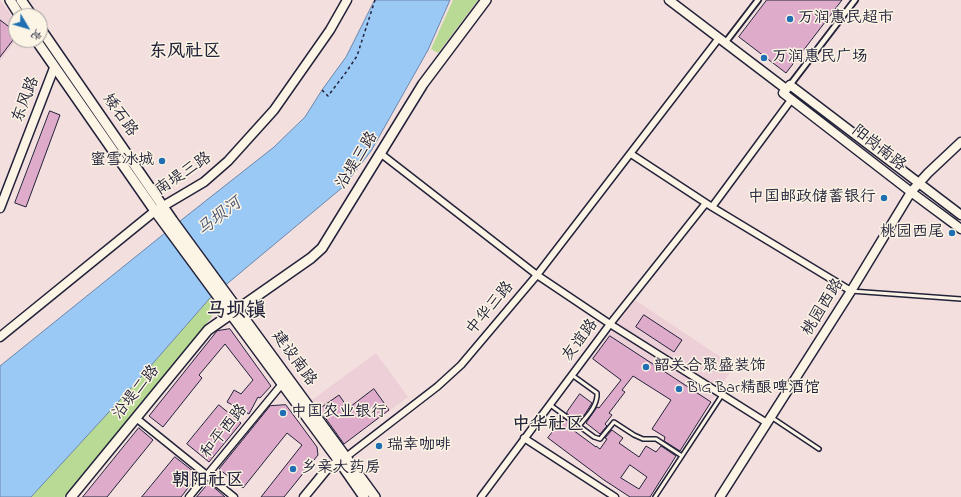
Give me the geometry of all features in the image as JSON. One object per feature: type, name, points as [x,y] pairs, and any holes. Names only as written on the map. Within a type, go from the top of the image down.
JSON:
[{"type":"main road","name":"沿堤三路","points":[[234,311],[316,254],[327,240],[423,84],[486,0]]},
{"type":"main road","name":"矮石路","points":[[48,40],[159,209]]},
{"type":"main road","name":"矮石路","points":[[41,48],[54,68],[226,300]]},
{"type":"main road","name":"建设南路","points":[[226,300],[343,459],[364,497]]},
{"type":"main road","name":"建设南路","points":[[234,311],[282,384],[375,497]]},
{"type":"main road","name":"沿堤二路","points":[[72,497],[202,337],[212,327],[234,311]]},
{"type":"street","name":"南堤三路","points":[[0,337],[159,209],[204,182],[228,161],[254,134],[274,110],[330,30],[347,0]]},
{"type":"street","name":"阳岗南路","points":[[669,0],[961,215]]},
{"type":"street","points":[[722,40],[758,0]]},
{"type":"street","points":[[788,87],[855,0]]},
{"type":"street","name":"中华三路","points":[[343,459],[450,376],[537,275],[722,40]]},
{"type":"street","name":"东风路","points":[[0,208],[54,68]]},
{"type":"street","name":"阳岗南路","points":[[788,87],[783,93],[791,100],[961,229]]},
{"type":"street","points":[[712,207],[791,100]]},
{"type":"street","name":"桃园西路","points":[[720,497],[852,291],[911,192],[918,183],[961,142]]},
{"type":"street","points":[[380,154],[537,275],[610,324],[722,395],[769,420]]},
{"type":"street","points":[[631,154],[712,207],[852,291]]},
{"type":"street","name":"友谊路","points":[[481,497],[610,324],[706,203]]},
{"type":"street","name":"和平西路","points":[[189,497],[282,384]]},
{"type":"street","points":[[136,418],[234,497]]},
{"type":"street","points":[[524,438],[615,497]]},
{"type":"street","points":[[304,497],[327,469],[343,459]]},
{"type":"lane","points":[[852,291],[961,299]]},
{"type":"lane","points":[[572,374],[597,393],[596,404],[578,426]]},
{"type":"lane","points":[[655,497],[722,395]]},
{"type":"lane","points":[[549,404],[594,437],[600,439],[614,422],[643,439],[656,439],[682,456]]},
{"type":"lane","points":[[769,420],[819,449]]},
{"type":"path","points":[[322,90],[328,96],[353,63],[360,47],[375,0]]},
{"type":"shaded area","points":[[0,0],[8,11],[8,48],[10,48],[0,61]]},
{"type":"shaded area","points":[[635,300],[734,366],[680,451],[664,440],[684,409],[618,366],[612,374],[591,358]]},
{"type":"shaded area","points":[[376,353],[408,397],[344,444],[312,400]]},
{"type":"green space","points":[[453,0],[478,0],[438,53],[431,49]]},
{"type":"green space","points":[[210,298],[216,305],[211,318],[64,497],[31,497],[141,377]]},
{"type":"water","name":"马坝河","points":[[375,0],[450,0],[428,50],[371,151],[343,187],[210,298],[141,377],[31,497],[0,497],[0,366],[274,147],[305,117],[346,57]]},
{"type":"building","name":"万润惠民超市","points":[[767,0],[842,0],[786,73],[739,37]]},
{"type":"building","points":[[0,20],[8,26],[8,46],[0,57]]},
{"type":"building","points":[[50,111],[60,115],[26,207],[15,203]]},
{"type":"building","points":[[644,315],[682,340],[674,352],[636,327]]},
{"type":"building","points":[[230,329],[271,386],[260,398],[258,397],[249,414],[227,402],[234,390],[241,394],[253,380],[225,344],[199,375],[202,378],[163,427],[149,416],[217,331]]},
{"type":"building","points":[[610,336],[711,402],[680,451],[664,441],[665,437],[652,429],[671,400],[633,376],[622,390],[625,392],[609,413],[612,415],[605,424],[607,426],[600,434],[586,423],[597,407],[599,408],[621,380],[593,359]]},
{"type":"building","points":[[374,389],[389,410],[344,444],[319,409],[339,395],[348,408]]},
{"type":"building","points":[[580,394],[592,403],[583,417],[577,421],[567,414],[567,412]]},
{"type":"building","points":[[219,405],[241,423],[209,462],[187,444]]},
{"type":"building","points":[[286,405],[317,447],[318,455],[284,497],[261,497],[302,445],[287,433],[243,488],[219,469],[270,406]]},
{"type":"building","points":[[564,418],[574,426],[572,429],[573,430],[600,449],[607,439],[605,438],[612,430],[623,438],[619,443],[639,457],[646,446],[656,452],[661,446],[676,456],[650,497],[630,497],[604,480],[548,438]],"holes":[[[630,465],[647,477],[639,489],[621,478]]]},
{"type":"building","points":[[139,428],[153,440],[107,497],[83,497]]},
{"type":"building","points":[[175,457],[198,475],[181,497],[142,497]]},
{"type":"building","points":[[209,483],[225,497],[197,497]]},
{"type":"place","name":"万润惠民超市","points":[[790,19]]},
{"type":"place","name":"万润惠民广场","points":[[764,58]]},
{"type":"place","name":"蜜雪冰城","points":[[162,161]]},
{"type":"place","name":"中国邮政储蓄银行","points":[[884,198]]},
{"type":"place","name":"桃园西尾","points":[[952,233]]},
{"type":"place","name":"韶关合聚盛装饰","points":[[646,367]]},
{"type":"place","name":"BIG Bar精酿啤酒馆","points":[[679,389]]},
{"type":"place","name":"中国农业银行","points":[[283,413]]},
{"type":"place","name":"瑞幸咖啡","points":[[379,446]]},
{"type":"place","name":"乡亲大药房","points":[[293,469]]},
{"type":"district","name":"东风社区","points":[[185,53]]},
{"type":"district","name":"马坝镇","points":[[236,313]]},
{"type":"district","name":"中华社区","points":[[548,426]]},
{"type":"district","name":"朝阳社区","points":[[208,482]]}]
